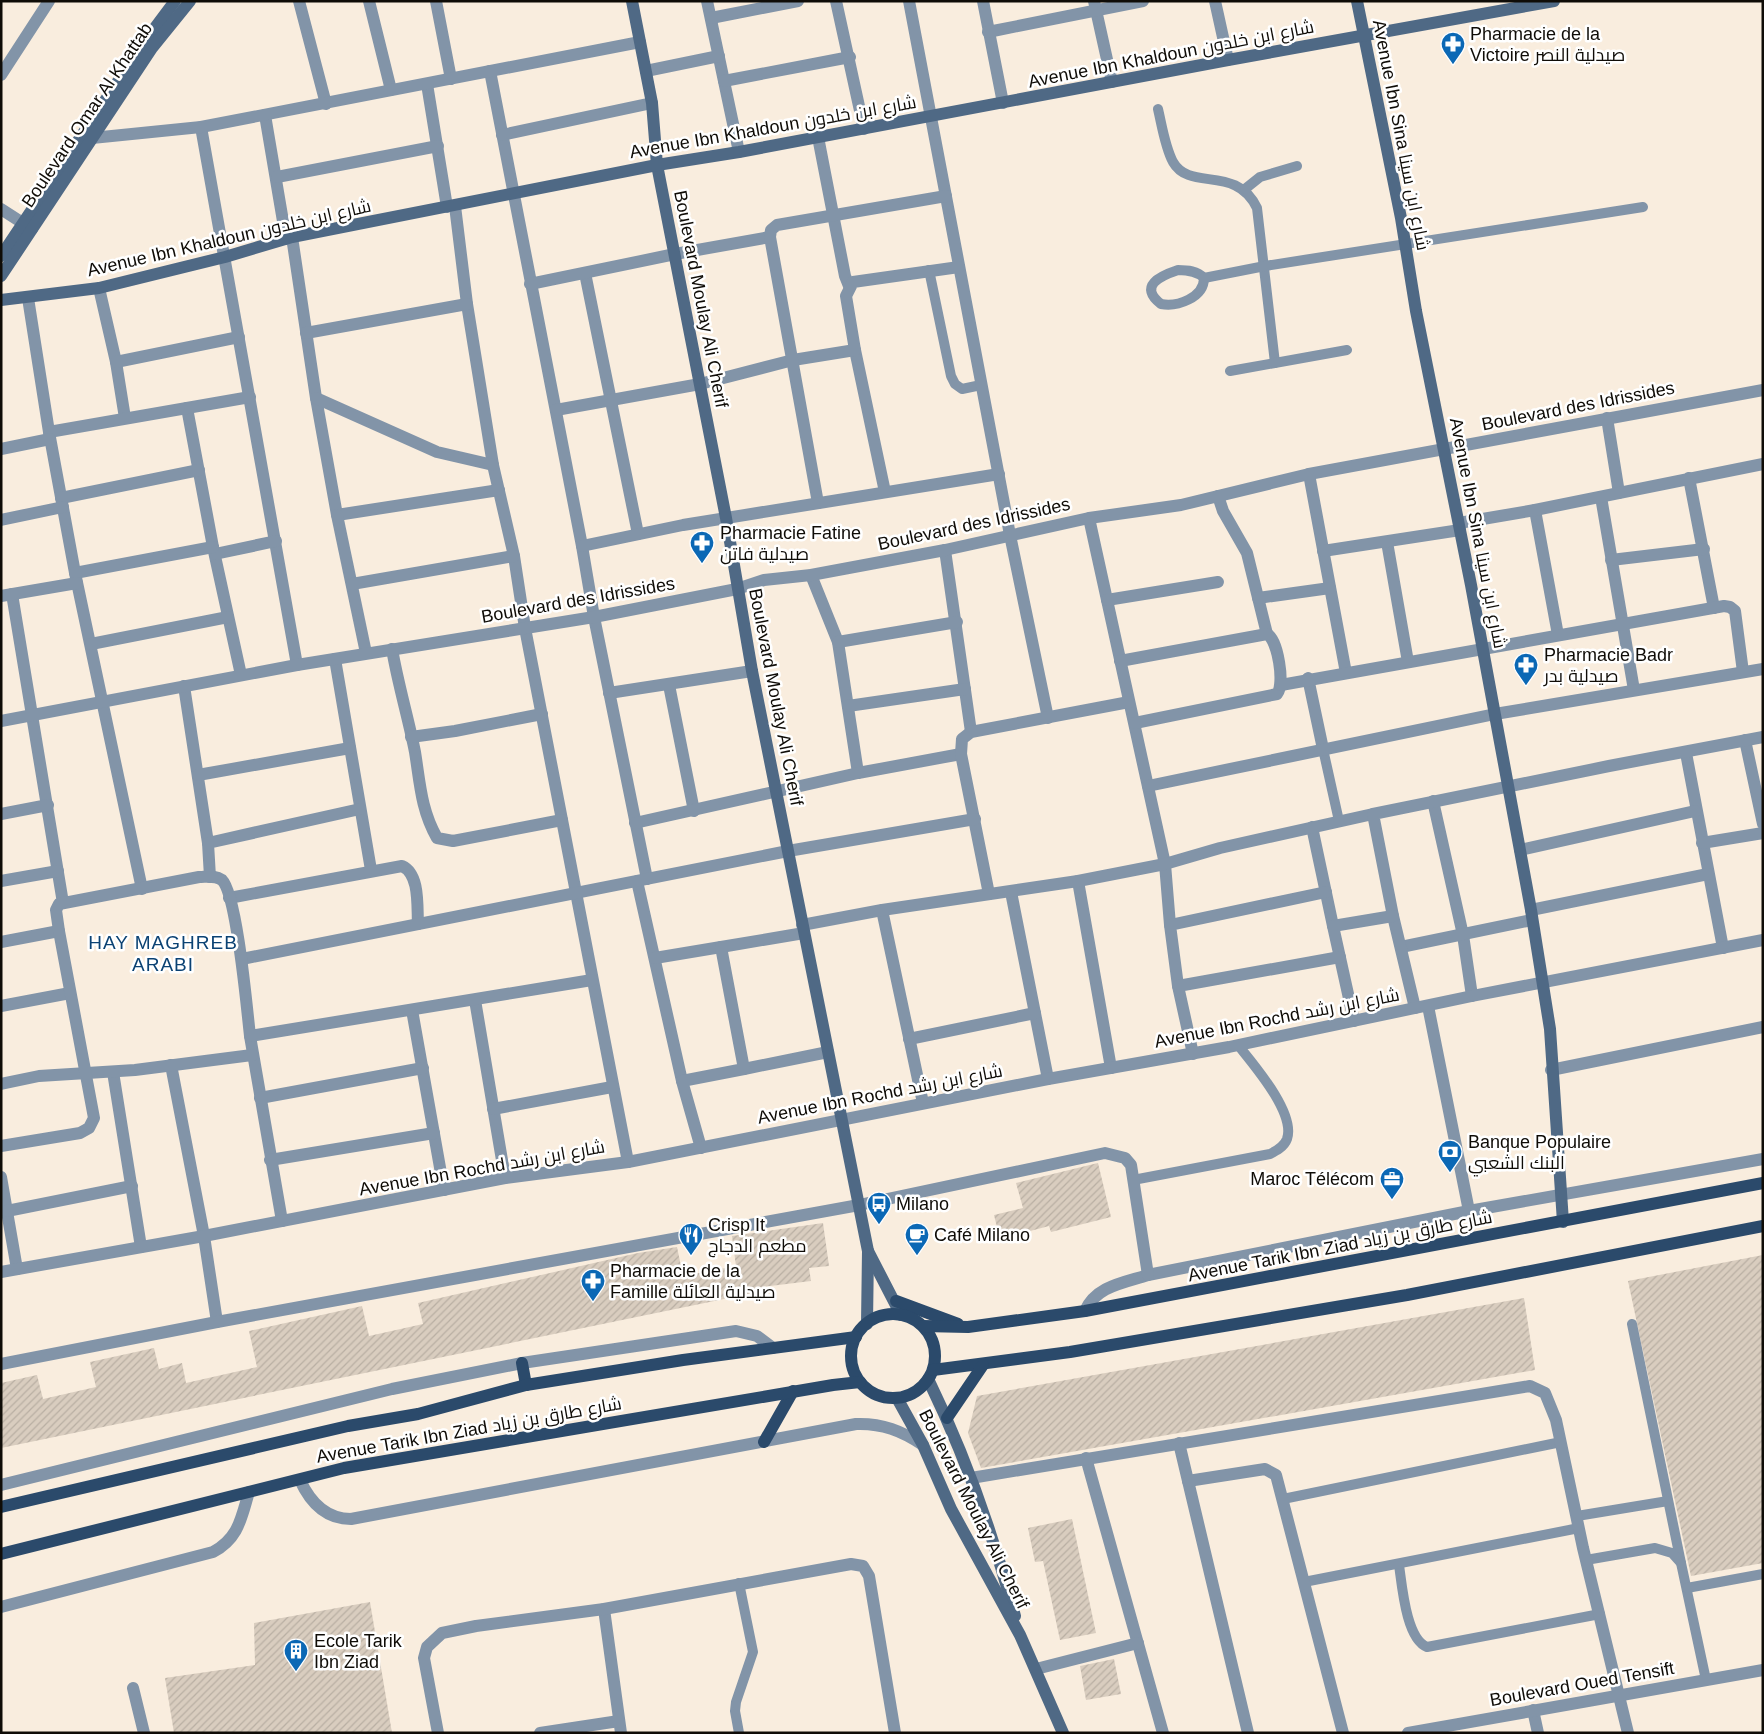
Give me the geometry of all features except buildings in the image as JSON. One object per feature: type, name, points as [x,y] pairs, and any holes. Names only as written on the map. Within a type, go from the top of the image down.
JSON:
[{"type":"main road","name":"Avenue Tarik Ibn Ziad شارع طارق بن زياد","points":[[901,1315],[911,1318],[922,1326],[968,1327],[1085,1311],[1763,1183]]},
{"type":"main road","points":[[930,1375],[1397,1296],[1763,1226]]},
{"type":"main road","points":[[896,1301],[968,1327]]},
{"type":"main road","points":[[901,1315],[883,1315],[867,1324],[856,1337],[851,1358],[854,1371],[860,1382],[871,1392],[884,1397],[897,1398],[910,1395],[922,1388],[930,1375],[935,1350],[931,1337],[922,1326]]},
{"type":"main road","name":"Avenue Tarik Ibn Ziad شارع طارق بن زياد","points":[[1,1507],[348,1426],[418,1414],[526,1385],[856,1337]]},
{"type":"main road","points":[[522,1363],[526,1385]]},
{"type":"main road","points":[[948,1418],[984,1365]]},
{"type":"main road","name":"Avenue Tarik Ibn Ziad شارع طارق بن زياد","points":[[1,1554],[344,1468],[422,1453],[793,1391],[860,1382]]},
{"type":"main road","points":[[764,1442],[793,1391]]},
{"type":"street","points":[[1,75],[49,1]]},
{"type":"street","name":"Boulevard Omar Al Khattab","points":[[1,276],[27,226],[144,41],[175,1]]},
{"type":"street","name":"Boulevard Omar Al Khattab","points":[[1,256],[27,226],[92,138],[163,32],[190,1]]},
{"type":"street","points":[[299,1],[326,104]]},
{"type":"street","points":[[368,1],[391,90]]},
{"type":"street","points":[[436,1],[452,78]]},
{"type":"street","name":"Boulevard Moulay Ali Cherif","points":[[632,1],[652,103],[657,166],[726,518],[752,671],[860,1205],[868,1251],[867,1324]]},
{"type":"street","points":[[707,1],[739,152]]},
{"type":"street","points":[[711,18],[798,1]]},
{"type":"street","points":[[836,1],[850,57],[864,128]]},
{"type":"street","points":[[909,1],[1010,535],[1048,718]]},
{"type":"street","points":[[983,1],[1003,103]]},
{"type":"street","points":[[988,32],[1095,6],[1143,1]]},
{"type":"street","points":[[1215,1],[1228,60]]},
{"type":"street","name":"Avenue Ibn Sina شارع ابن سينا","points":[[1358,1],[1443,450],[1460,527],[1532,915],[1550,1029],[1551,1070],[1563,1222]]},
{"type":"street","name":"Avenue Ibn Khaldoun شارع ابن خلدون","points":[[1,300],[99,288],[225,257],[289,238],[657,166],[1364,36],[1503,5],[1554,1]]},
{"type":"street","points":[[1095,6],[1112,82]]},
{"type":"street","points":[[92,138],[201,127],[640,42]]},
{"type":"street","points":[[646,71],[719,56]]},
{"type":"street","points":[[724,81],[850,57]]},
{"type":"street","points":[[490,71],[635,823],[655,958],[682,1081],[701,1148]]},
{"type":"street","points":[[427,84],[451,206],[493,465],[514,556],[525,628],[577,894],[612,1087],[628,1162]]},
{"type":"street","points":[[502,135],[652,103]]},
{"type":"street","points":[[265,115],[306,333],[336,515],[366,654]]},
{"type":"street","points":[[201,127],[298,664]]},
{"type":"street","points":[[818,137],[845,276],[850,286]]},
{"type":"street","points":[[277,177],[438,146]]},
{"type":"street","points":[[818,503],[770,237],[771,230],[777,226],[946,196]]},
{"type":"street","points":[[1,209],[27,226]]},
{"type":"street","points":[[530,284],[675,254],[770,237]]},
{"type":"street","points":[[885,492],[855,350],[846,296],[850,286],[858,280],[959,267]]},
{"type":"street","points":[[585,272],[638,534]]},
{"type":"street","points":[[99,288],[116,362],[125,418]]},
{"type":"street","points":[[28,298],[50,436],[76,578],[104,702],[142,889]]},
{"type":"street","points":[[306,333],[467,304]]},
{"type":"street","points":[[116,362],[239,337]]},
{"type":"street","points":[[556,410],[700,384],[793,360],[855,350]]},
{"type":"street","name":"Boulevard des Idrissides","points":[[1,721],[298,664],[594,617],[738,590],[764,580],[811,575],[945,550],[1089,518],[1181,505],[1309,474],[1763,390]]},
{"type":"street","points":[[1,449],[125,418],[250,396]]},
{"type":"street","points":[[316,398],[437,452],[493,465]]},
{"type":"street","points":[[187,408],[214,551],[241,675]]},
{"type":"street","points":[[1607,418],[1618,493]]},
{"type":"street","points":[[1323,551],[1387,542],[1763,464]]},
{"type":"street","points":[[1,520],[62,502],[199,470]]},
{"type":"street","points":[[582,546],[726,518],[999,474]]},
{"type":"street","points":[[1309,474],[1346,673]]},
{"type":"street","points":[[1689,478],[1714,608]]},
{"type":"street","points":[[336,515],[499,490]]},
{"type":"street","points":[[1134,723],[1273,696],[1280,690],[1281,685],[1274,641],[1267,634],[1247,553],[1223,511],[1218,496]]},
{"type":"street","points":[[1600,497],[1624,623],[1634,690]]},
{"type":"street","points":[[1535,510],[1558,635]]},
{"type":"street","points":[[1089,518],[1165,864],[1178,986],[1193,1054]]},
{"type":"street","points":[[63,904],[33,715],[6,595],[76,578],[214,551],[276,542]]},
{"type":"street","points":[[1387,542],[1408,662]]},
{"type":"street","points":[[1611,560],[1704,549]]},
{"type":"street","points":[[945,550],[957,622],[970,732]]},
{"type":"street","points":[[352,584],[514,556]]},
{"type":"street","points":[[811,575],[838,642],[858,773]]},
{"type":"street","points":[[1107,600],[1218,582]]},
{"type":"street","points":[[1258,598],[1330,588]]},
{"type":"street","points":[[1281,685],[1308,678],[1730,606],[1735,611],[1743,672]]},
{"type":"street","points":[[91,644],[228,617]]},
{"type":"street","points":[[838,642],[957,622]]},
{"type":"street","points":[[1120,661],[1267,634]]},
{"type":"street","points":[[392,649],[423,805],[437,838],[453,841],[562,820]]},
{"type":"street","points":[[335,658],[371,870]]},
{"type":"street","points":[[1148,786],[1495,714],[1763,669]]},
{"type":"street","points":[[609,693],[752,671]]},
{"type":"street","points":[[1308,678],[1323,749]]},
{"type":"street","points":[[670,685],[694,811]]},
{"type":"street","points":[[184,686],[208,843],[210,877]]},
{"type":"street","points":[[848,706],[966,689]]},
{"type":"street","points":[[990,894],[961,754],[962,739],[970,732],[1129,702]]},
{"type":"street","points":[[411,737],[455,731],[542,714]]},
{"type":"street","points":[[655,958],[721,947],[882,910],[1011,892],[1165,864],[1195,854],[1433,801],[1763,737]]},
{"type":"street","points":[[1745,740],[1760,798],[1763,824]]},
{"type":"street","points":[[198,775],[350,748]]},
{"type":"street","points":[[1686,753],[1695,811],[1724,948]]},
{"type":"street","points":[[635,823],[858,773],[961,754]]},
{"type":"street","points":[[1433,801],[1463,935],[1472,996]]},
{"type":"street","points":[[1,814],[48,805]]},
{"type":"street","points":[[208,843],[360,809]]},
{"type":"street","points":[[1520,850],[1695,811]]},
{"type":"street","points":[[1373,814],[1393,916],[1402,947],[1415,1008]]},
{"type":"street","points":[[242,959],[788,851],[975,819]]},
{"type":"street","points":[[1312,827],[1354,1022]]},
{"type":"street","points":[[1702,844],[1763,833]]},
{"type":"street","points":[[229,898],[371,870],[402,866],[411,873],[418,924]]},
{"type":"street","points":[[1,881],[58,871]]},
{"type":"street","points":[[1402,947],[1463,935],[1532,915],[1708,874]]},
{"type":"street","points":[[1,1146],[80,1133],[89,1128],[94,1118],[59,932],[56,910],[59,904],[210,877],[223,882],[229,898],[242,959],[252,1055],[282,1221]]},
{"type":"street","points":[[1078,881],[1111,1068]]},
{"type":"street","points":[[1011,892],[1048,1079]]},
{"type":"street","points":[[1170,925],[1326,892]]},
{"type":"street","points":[[882,910],[923,1103]]},
{"type":"street","points":[[1333,926],[1393,916]]},
{"type":"street","points":[[1,942],[59,932]]},
{"type":"street","name":"Avenue Ibn Rochd شارع ابن رشد","points":[[1,1272],[204,1236],[505,1178],[628,1162],[1048,1079],[1193,1054],[1472,996],[1763,940]]},
{"type":"street","points":[[721,947],[744,1069]]},
{"type":"street","points":[[1178,986],[1340,957]]},
{"type":"street","points":[[250,1036],[592,980]]},
{"type":"street","points":[[1,1006],[70,993]]},
{"type":"street","points":[[475,1000],[505,1178]]},
{"type":"street","points":[[1428,1006],[1469,1211]]},
{"type":"street","points":[[412,1010],[444,1190]]},
{"type":"street","points":[[909,1039],[1035,1013]]},
{"type":"street","points":[[1551,1070],[1763,1027]]},
{"type":"street","points":[[682,1081],[828,1052]]},
{"type":"street","points":[[1,1084],[39,1076],[113,1072],[252,1055]]},
{"type":"street","points":[[171,1065],[204,1236],[217,1322]]},
{"type":"street","points":[[260,1098],[422,1068]]},
{"type":"street","points":[[113,1072],[142,1247]]},
{"type":"street","points":[[493,1109],[612,1087]]},
{"type":"street","points":[[270,1160],[434,1133]]},
{"type":"street","points":[[1,1364],[217,1322],[860,1205],[1105,1153],[1125,1158],[1131,1166],[1148,1275]]},
{"type":"street","points":[[1085,1311],[1090,1300],[1098,1292],[1148,1275],[1469,1211],[1763,1159]]},
{"type":"street","points":[[1,1177],[17,1269]]},
{"type":"street","points":[[7,1211],[132,1186]]},
{"type":"street","name":"Boulevard Moulay Ali Cherif","points":[[868,1251],[896,1301],[901,1315]]},
{"type":"street","points":[[1,1485],[392,1389],[522,1363],[736,1331],[758,1336],[773,1348]]},
{"type":"street","name":"Boulevard Moulay Ali Cherif","points":[[930,1375],[998,1552],[1020,1635]]},
{"type":"street","points":[[971,1478],[1179,1442],[1530,1386],[1545,1393],[1549,1398],[1561,1442],[1586,1560],[1628,1733]]},
{"type":"street","name":"Boulevard Moulay Ali Cherif","points":[[897,1398],[923,1445],[951,1508],[1020,1635],[1063,1733]]},
{"type":"street","points":[[300,1480],[311,1500],[319,1508],[335,1517],[351,1519],[868,1424],[895,1429],[923,1445]]},
{"type":"street","points":[[1179,1442],[1248,1733]]},
{"type":"street","points":[[1086,1458],[1163,1733]]},
{"type":"street","points":[[1188,1481],[1265,1469],[1276,1475],[1343,1733]]},
{"type":"street","points":[[1,1607],[213,1552],[231,1540],[239,1525],[249,1492]]},
{"type":"street","points":[[438,1733],[424,1658],[427,1647],[442,1633],[476,1626],[604,1608],[851,1564],[863,1566],[869,1576],[895,1733]]},
{"type":"street","points":[[540,1733],[620,1727],[604,1608]]},
{"type":"street","points":[[1036,1669],[1138,1643]]},
{"type":"street","name":"Boulevard Oued Tensift","points":[[1408,1733],[1763,1670]]},
{"type":"street","points":[[133,1688],[144,1733]]},
{"type":"street","points":[[1533,1710],[1538,1733]]},
{"type":"lane","points":[[1158,110],[1173,163],[1180,170],[1195,177],[1236,185],[1245,189],[1257,208],[1275,363]]},
{"type":"lane","points":[[1245,189],[1260,177],[1297,166]]},
{"type":"lane","points":[[1204,278],[1201,290],[1178,304],[1161,304],[1154,299],[1151,291],[1153,282],[1158,278],[1178,270],[1194,272],[1204,278],[1265,266],[1643,207]]},
{"type":"lane","points":[[928,270],[951,376],[955,384],[962,389],[982,385]]},
{"type":"lane","points":[[1230,371],[1347,350]]},
{"type":"lane","points":[[1323,749],[1339,821]]},
{"type":"lane","points":[[1133,1180],[1270,1154],[1279,1149],[1286,1141],[1288,1132],[1282,1109],[1273,1091],[1238,1045]]},
{"type":"lane","points":[[1632,1324],[1706,1680]]},
{"type":"lane","points":[[1283,1499],[1561,1442]]},
{"type":"lane","points":[[1304,1582],[1399,1564],[1668,1500]]},
{"type":"lane","points":[[1586,1560],[1655,1548],[1672,1553],[1681,1564]]},
{"type":"lane","points":[[1399,1564],[1405,1604],[1416,1638],[1421,1644],[1428,1647],[1600,1614]]},
{"type":"lane","points":[[1687,1588],[1763,1574]]},
{"type":"lane","points":[[739,1583],[753,1652],[736,1702],[739,1733]]},
{"type":"place","name":"Pharmacie de la Victoire صيدلية النصر","points":[[1453,65]]},
{"type":"place","name":"Pharmacie Fatine صيدلية فاتن","points":[[702,564]]},
{"type":"place","name":"Pharmacie Badr صيدلية بدر","points":[[1526,686]]},
{"type":"place","name":"Banque Populaire البنك الشعبي","points":[[1450,1173]]},
{"type":"place","name":"Maroc Télécom","points":[[1392,1200]]},
{"type":"place","name":"Milano","points":[[879,1225]]},
{"type":"place","name":"Crisp It مطعم الدجاج","points":[[691,1256]]},
{"type":"place","name":"Café Milano","points":[[917,1256]]},
{"type":"place","name":"Pharmacie de la Famille صيدلية العائلة","points":[[593,1302]]},
{"type":"place","name":"Ecole Tarik Ibn Ziad","points":[[296,1672]]},
{"type":"district","name":"HAY MAGHREB ARABI","points":[[163,953]]}]
